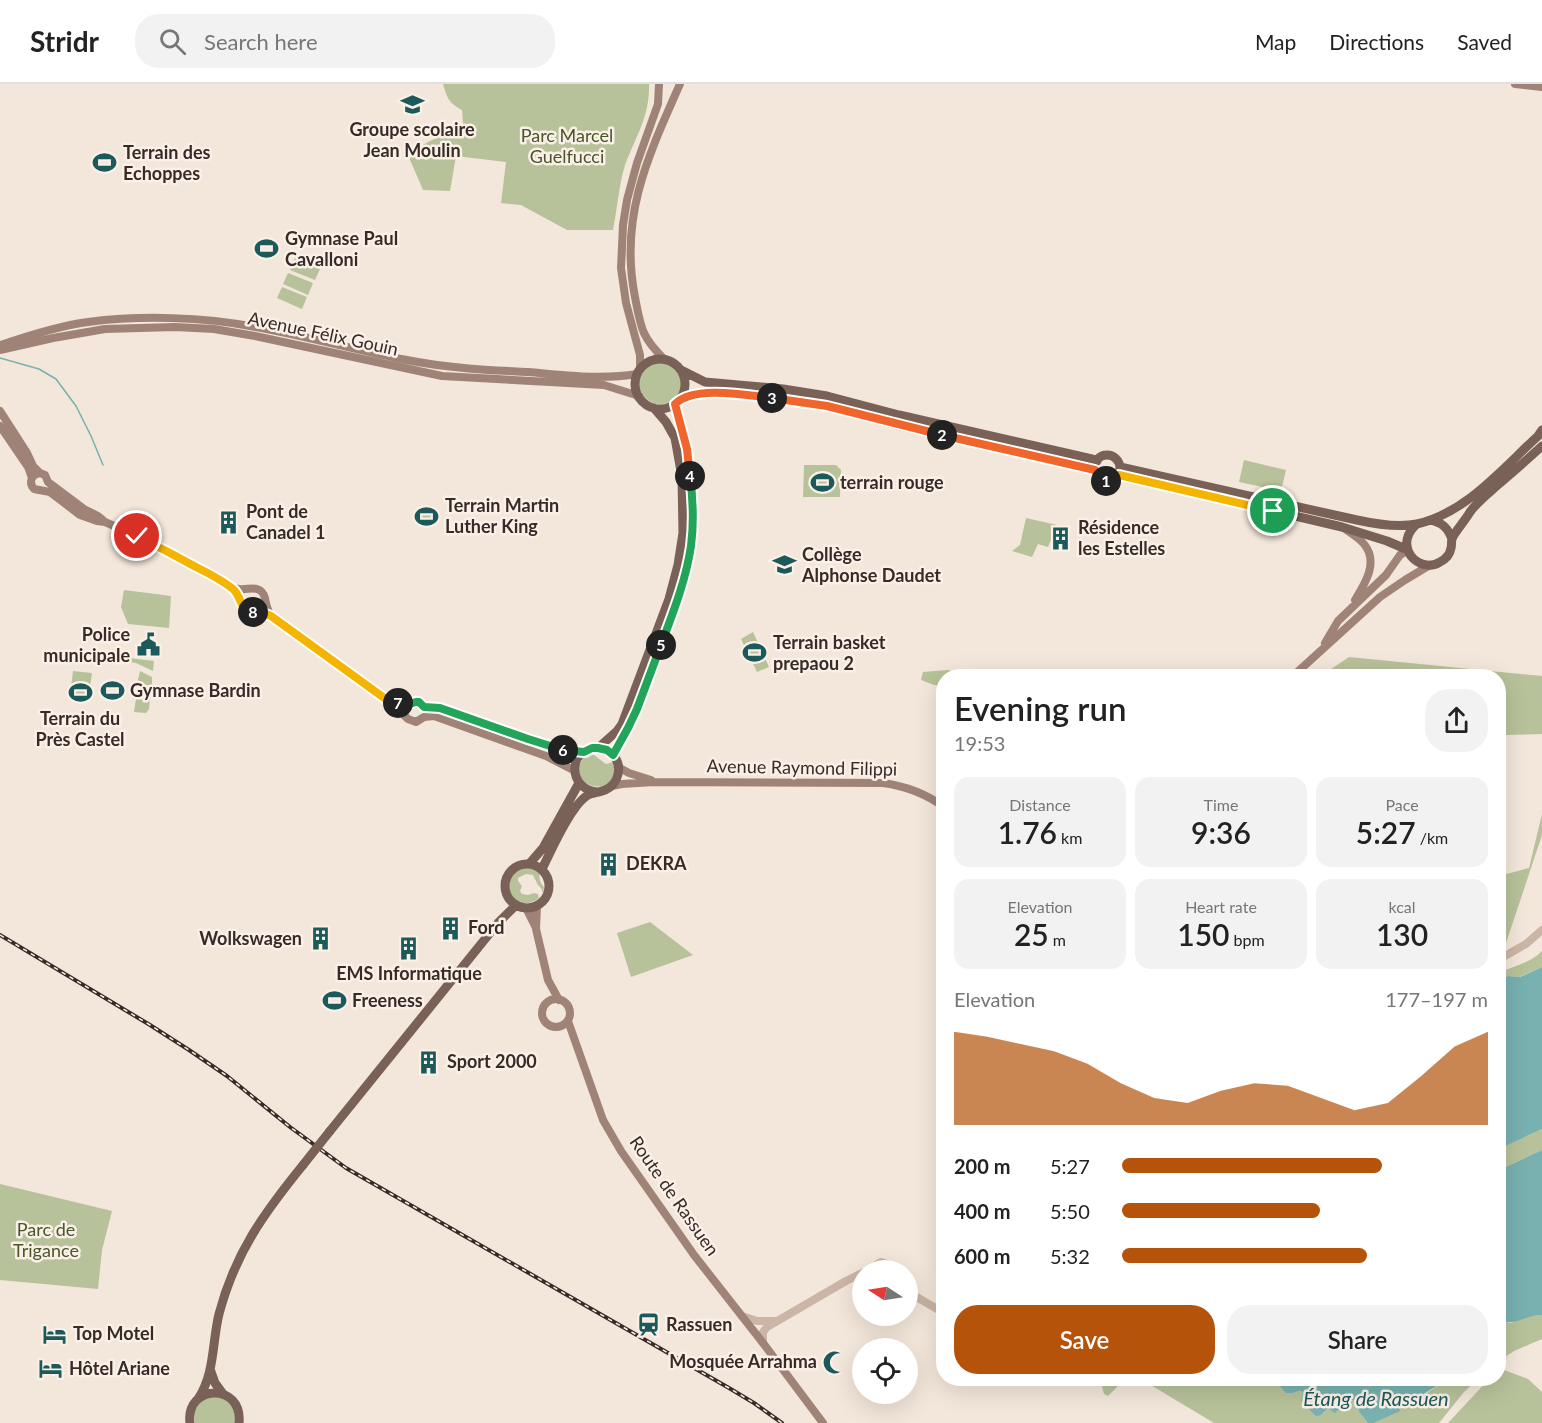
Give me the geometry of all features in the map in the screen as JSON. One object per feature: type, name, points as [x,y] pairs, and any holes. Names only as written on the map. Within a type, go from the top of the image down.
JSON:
[{"type":"main road","points":[[598,748],[622,724],[669,599],[684,533],[679,453],[675,438],[666,422],[654,408],[644,403],[635,385],[640,355],[626,303],[621,268],[627,200],[637,163],[658,104],[659,84]]},
{"type":"main road","points":[[663,359],[643,334],[639,320],[632,282],[630,235],[641,178],[680,84]]},
{"type":"main road","points":[[1515,84],[1542,87]]},
{"type":"main road","name":"Avenue Félix Gouin","points":[[0,345],[48,329],[110,320],[155,318],[223,322],[255,327],[442,365],[601,377],[623,377],[639,371]]},
{"type":"main road","name":"Avenue Félix Gouin","points":[[0,350],[99,330],[145,327],[222,330],[442,376],[604,385],[639,396]]},
{"type":"main road","points":[[639,371],[651,360],[663,359],[705,382],[783,389],[827,396],[899,415],[1092,459],[1098,477],[1105,481],[1113,480],[1120,471],[1119,462],[1112,456],[1104,456],[1096,466]]},
{"type":"main road","points":[[613,755],[637,709],[677,600],[691,547],[692,492],[687,449],[677,401],[685,385],[681,370]]},
{"type":"main road","points":[[654,408],[665,408],[698,393],[782,399],[827,406],[897,425],[1096,466]]},
{"type":"main road","points":[[0,411],[33,466],[46,477],[48,482],[105,522],[164,550],[231,587],[237,592],[245,609],[271,616],[387,700],[413,722],[434,716],[546,756],[575,771]]},
{"type":"main road","points":[[0,426],[28,467],[32,487],[36,490],[50,492],[80,515],[105,522]]},
{"type":"main road","points":[[1120,471],[1382,525],[1417,524],[1447,513],[1469,500],[1542,430]]},
{"type":"main road","points":[[1417,524],[1408,536],[1408,550],[1418,562],[1437,564],[1449,555],[1452,539],[1472,510],[1542,447]]},
{"type":"main road","points":[[1120,471],[1342,527],[1388,540],[1408,550]]},
{"type":"main road","points":[[32,478],[35,474],[40,473]]},
{"type":"main road","points":[[42,490],[48,482]]},
{"type":"main road","points":[[1430,520],[1445,526],[1452,539]]},
{"type":"main road","points":[[1342,527],[1366,546],[1371,564],[1366,582],[1348,611]]},
{"type":"main road","points":[[1318,653],[1338,621],[1386,574],[1400,555],[1408,550]]},
{"type":"main road","points":[[1301,669],[1380,597],[1430,565]]},
{"type":"main road","points":[[231,587],[254,588],[261,591],[271,616]]},
{"type":"main road","points":[[240,599],[247,589]]},
{"type":"main road","points":[[258,611],[265,602]]},
{"type":"main road","points":[[387,700],[403,704],[419,702],[424,707],[424,717]]},
{"type":"main road","points":[[406,717],[405,708],[409,704]]},
{"type":"main road","points":[[424,707],[451,711],[558,750],[584,752]]},
{"type":"main road","points":[[542,869],[576,806],[586,796],[605,790],[612,786],[617,777],[618,767],[613,755],[607,750],[592,748],[578,759],[575,771],[579,783],[589,790],[598,792]]},
{"type":"main road","name":"Avenue Raymond Filippi","points":[[618,767],[654,782]]},
{"type":"main road","name":"Avenue Raymond Filippi","points":[[612,786],[654,782],[883,783],[904,786],[936,802]]},
{"type":"main road","points":[[530,864],[543,848],[579,783]]},
{"type":"main road","points":[[190,1423],[192,1407],[207,1383],[219,1313],[231,1277],[239,1257],[262,1217],[498,923],[507,906],[508,897],[505,885],[508,874],[519,865],[530,864],[542,869],[548,880],[549,890],[544,900],[537,906],[521,907],[498,923]]},
{"type":"main road","points":[[508,897],[521,907],[536,929]]},
{"type":"main road","points":[[537,906],[536,929],[548,980],[559,999],[569,1009],[568,1021],[556,1028],[547,1025],[543,1019],[542,1010],[546,1002],[548,980]]},
{"type":"main road","points":[[546,1002],[559,999]]},
{"type":"main road","name":"Route de Rassuen","points":[[568,1021],[603,1120],[621,1151],[694,1255],[823,1423]]},
{"type":"main road","name":"Route de Rassuen","points":[[556,1028],[579,1052]]},
{"type":"main road","points":[[210,1369],[215,1383],[223,1394],[236,1404],[240,1423]]},
{"type":"main road","points":[[198,1398],[210,1393],[223,1394]]},
{"type":"street","points":[[1506,955],[1526,944],[1542,930]]},
{"type":"street","points":[[764,1344],[763,1332],[767,1327],[852,1278]]},
{"type":"street","points":[[918,1298],[936,1308]]},
{"type":"street","points":[[742,1316],[757,1321],[777,1321]]},
{"type":"green space","name":"Parc Marcel Guelfucci","points":[[443,84],[649,84],[645,116],[623,172],[613,230],[567,230],[521,205],[501,203],[506,162],[456,156],[450,191],[423,190],[407,153],[463,124],[462,110],[449,100]]},
{"type":"green space","points":[[295,258],[320,269],[315,280],[290,270]]},
{"type":"green space","points":[[288,273],[313,283],[308,295],[283,284]]},
{"type":"green space","points":[[282,287],[307,297],[302,309],[277,298]]},
{"type":"green space","points":[[660,362],[668,363],[675,368],[680,375],[680,391],[675,398],[668,403],[660,404],[652,403],[645,398],[640,391],[639,383],[640,375],[645,368],[652,363]]},
{"type":"green space","points":[[1244,460],[1286,470],[1281,491],[1239,482]]},
{"type":"green space","name":"terrain rouge","points":[[804,465],[836,465],[841,470],[840,497],[803,497]]},
{"type":"green space","name":"Terrain Martin Luther King","points":[[431,505],[439,517],[423,527],[415,515]]},
{"type":"green space","points":[[1026,518],[1057,525],[1048,547],[1038,544],[1032,557],[1012,551],[1020,545]]},
{"type":"green space","points":[[124,590],[171,596],[169,628],[128,624],[121,607]]},
{"type":"green space","name":"Terrain basket prepaou 2","points":[[753,632],[769,667],[757,672],[741,639]]},
{"type":"green space","points":[[120,657],[154,661],[153,671],[136,663],[120,661]]},
{"type":"green space","points":[[1349,657],[1471,669],[1331,669]]},
{"type":"green space","points":[[73,671],[92,673],[88,700],[70,697]]},
{"type":"green space","points":[[140,671],[152,677],[152,686],[137,684]]},
{"type":"green space","points":[[936,671],[936,685],[921,680],[923,672]]},
{"type":"green space","points":[[1506,672],[1542,676],[1542,734],[1506,735]]},
{"type":"green space","points":[[137,687],[151,688],[149,709],[146,713],[134,712],[136,699],[148,700],[150,690],[139,689],[138,696],[136,696]]},
{"type":"green space","points":[[592,755],[606,764],[613,762],[614,774],[610,782],[603,786],[586,783],[581,777],[579,768],[584,757]]},
{"type":"green space","points":[[1542,814],[1542,835],[1506,943],[1506,874],[1529,868]]},
{"type":"green space","points":[[523,868],[530,868],[538,872],[544,887],[543,893],[533,875],[526,874],[518,878],[522,886],[520,891],[522,894],[538,894],[539,898],[530,903],[516,900],[509,887],[514,873]]},
{"type":"green space","points":[[650,922],[693,955],[631,977],[617,933]]},
{"type":"green space","points":[[1542,951],[1542,967],[1519,977],[1506,977],[1506,970]]},
{"type":"green space","points":[[1542,1129],[1542,1150],[1506,1167],[1506,1145]]},
{"type":"green space","name":"Parc de Trigance","points":[[0,1184],[112,1211],[102,1250],[98,1289],[0,1280]]},
{"type":"green space","points":[[1534,1314],[1542,1315],[1542,1339],[1506,1356],[1506,1322],[1511,1323]]},
{"type":"green space","points":[[1506,1371],[1528,1379],[1542,1392],[1542,1423],[1448,1423],[1482,1386],[1506,1386]]},
{"type":"green space","points":[[1102,1386],[1118,1386],[1108,1396],[1104,1394]]},
{"type":"green space","points":[[1152,1386],[1281,1386],[1293,1393],[1300,1389],[1321,1415],[1328,1408],[1339,1409],[1341,1400],[1348,1398],[1356,1402],[1359,1412],[1368,1423],[1214,1423]]},
{"type":"green space","points":[[1437,1386],[1470,1386],[1439,1423],[1374,1423],[1392,1414],[1400,1405],[1399,1401],[1416,1400]]},
{"type":"green space","points":[[221,1396],[234,1407],[235,1423],[195,1423],[194,1411],[203,1399]]},
{"type":"water","points":[[1542,967],[1542,1129],[1506,1146],[1506,977],[1520,977]]},
{"type":"water","points":[[1542,1150],[1542,1315],[1514,1322],[1506,1322],[1506,1167]]},
{"type":"water","name":"Étang de Rassuen","points":[[1280,1386],[1437,1386],[1424,1394],[1414,1405],[1405,1400],[1399,1401],[1400,1411],[1374,1423],[1368,1423],[1359,1412],[1356,1402],[1348,1398],[1341,1400],[1339,1409],[1335,1413],[1328,1408],[1321,1415],[1316,1416],[1301,1401],[1303,1393],[1300,1390],[1286,1393]]},
{"type":"waterway","points":[[0,358],[39,369],[56,379],[76,406],[103,465]]},
{"type":"railway","points":[[0,935],[189,1050],[227,1076],[290,1127],[346,1168],[729,1388],[782,1423]]},
{"type":"place","name":"Groupe scolaire Jean Moulin","points":[[412,104]]},
{"type":"place","name":"Terrain des Echoppes","points":[[105,163]]},
{"type":"place","name":"Gymnase Paul Cavalloni","points":[[267,249]]},
{"type":"place","name":"terrain rouge","points":[[822,483]]},
{"type":"place","name":"Terrain Martin Luther King","points":[[427,516]]},
{"type":"place","name":"Pont de Canadel 1","points":[[228,522]]},
{"type":"place","name":"Résidence les Estelles","points":[[1060,538]]},
{"type":"place","name":"Collège Alphonse Daudet","points":[[784,565]]},
{"type":"place","name":"Police municipale","points":[[148,645]]},
{"type":"place","name":"Terrain basket prepaou 2","points":[[755,653]]},
{"type":"place","name":"Gymnase Bardin","points":[[112,691]]},
{"type":"place","name":"Terrain du Près Castel","points":[[80,693]]},
{"type":"place","name":"DEKRA","points":[[608,864]]},
{"type":"place","name":"Ford","points":[[450,928]]},
{"type":"place","name":"Wolkswagen","points":[[320,939]]},
{"type":"place","name":"EMS Informatique","points":[[409,948]]},
{"type":"place","name":"Freeness","points":[[334,1001]]},
{"type":"place","name":"Sport 2000","points":[[429,1062]]},
{"type":"place","name":"Rassuen","points":[[648,1325]]},
{"type":"place","name":"Top Motel","points":[[55,1334]]},
{"type":"place","name":"Mosquée Arrahma","points":[[835,1362]]},
{"type":"place","name":"Hôtel Ariane","points":[[51,1369]]},
{"type":"route","points":[[137,536],[231,587],[237,592],[245,609],[271,616],[387,700],[403,704],[419,702],[424,707],[440,708],[558,750],[584,752],[598,748],[607,750],[613,755],[628,728],[654,664],[677,600],[691,547],[692,492],[687,449],[675,404],[688,395],[737,394],[827,406],[897,425],[1095,470],[1098,477],[1105,481],[1113,480],[1119,475],[1273,511]]}]
